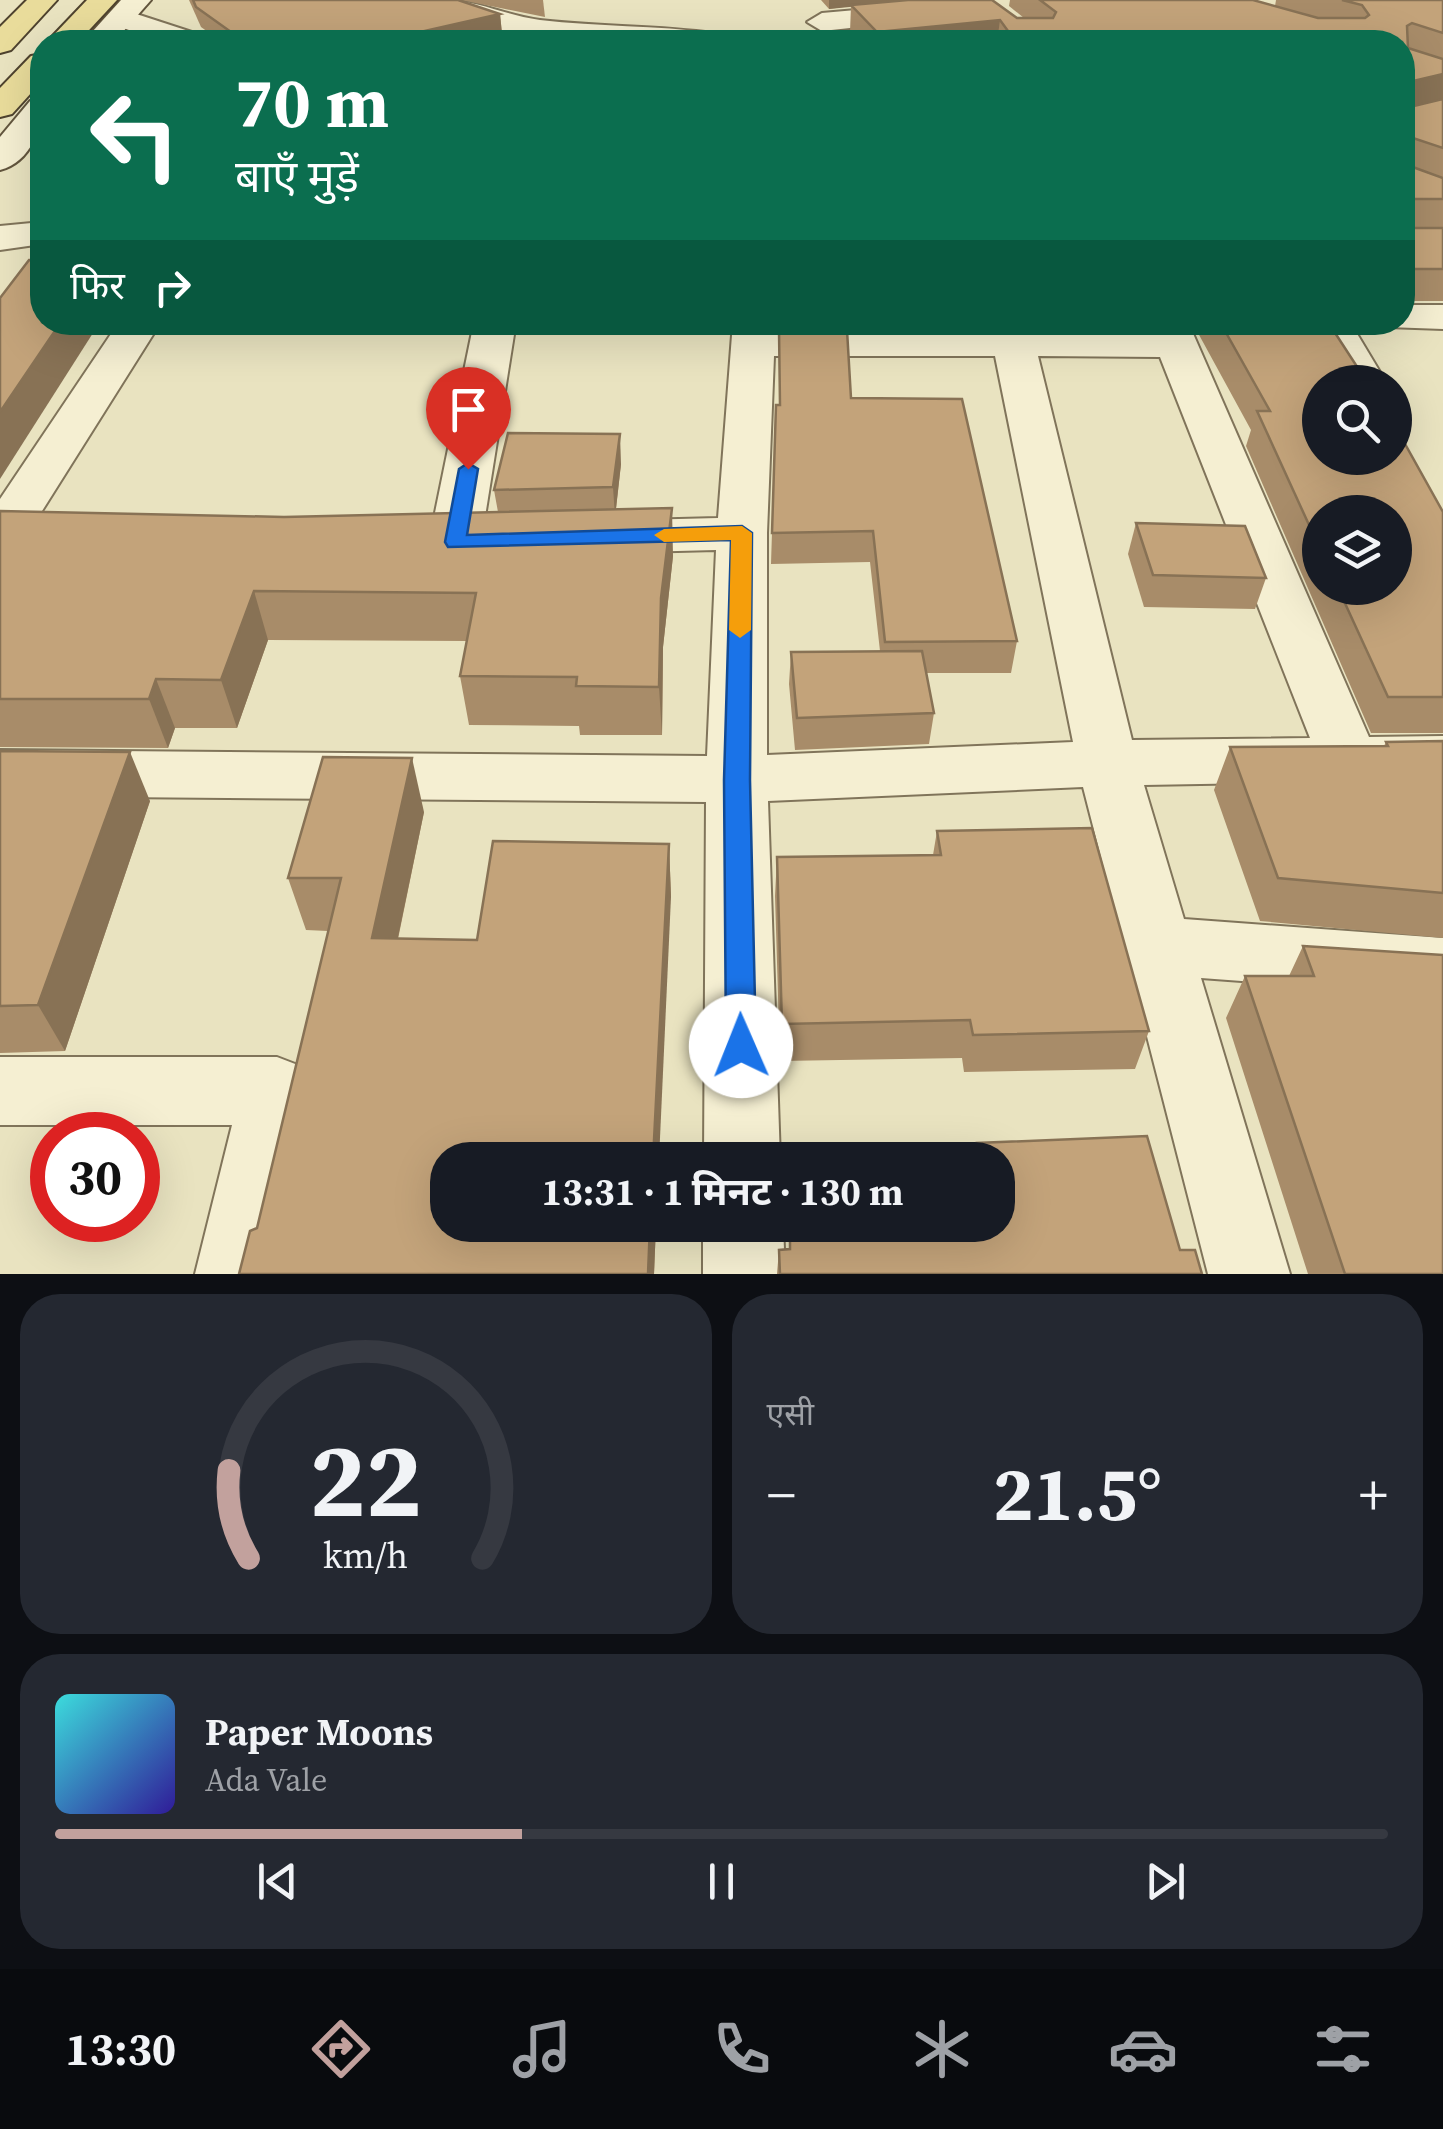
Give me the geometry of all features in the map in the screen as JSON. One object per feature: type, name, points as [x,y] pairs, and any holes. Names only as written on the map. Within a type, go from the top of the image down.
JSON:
[{"type":"main road","points":[[0,44],[43,0]]},
{"type":"main road","points":[[81,30],[120,6]]},
{"type":"main road","points":[[0,108],[30,76]]},
{"type":"street","points":[[456,0],[472,13],[562,30]]},
{"type":"street","points":[[105,30],[120,6],[169,30]]},
{"type":"street","points":[[817,22],[950,10]]},
{"type":"street","points":[[0,159],[30,123]]},
{"type":"street","points":[[0,238],[30,234]]},
{"type":"street","points":[[1415,318],[1443,317]]},
{"type":"street","points":[[116,542],[36,542],[16,532],[17,511],[132,335]]},
{"type":"street","points":[[455,542],[493,335]]},
{"type":"street","points":[[742,1142],[737,780],[742,533],[754,335]]},
{"type":"street","points":[[801,335],[1014,344],[1143,335]]},
{"type":"street","points":[[1173,335],[1349,760]]},
{"type":"street","points":[[1337,335],[1354,365]]},
{"type":"street","points":[[1014,344],[1107,763],[1249,1274]]},
{"type":"street","points":[[551,539],[742,533]]},
{"type":"street","points":[[0,773],[737,780],[1107,763],[1443,758]]},
{"type":"street","points":[[1160,946],[1437,981]]},
{"type":"street","points":[[0,1091],[277,1091],[236,1274]]},
{"type":"street","points":[[743,1242],[744,1274]]},
{"type":"building","points":[[193,0],[458,0],[500,14],[429,30],[228,30],[196,7]]},
{"type":"building","points":[[992,0],[1017,18],[1053,18],[1056,12],[1040,0],[1253,0],[1318,18],[1365,18],[1369,15],[1362,5],[1342,0],[1443,0],[1443,33],[1412,23],[1407,30],[1007,30],[1000,20],[875,30],[851,5]]},
{"type":"building","points":[[1415,50],[1443,59],[1443,74],[1415,81]]},
{"type":"building","points":[[1443,99],[1443,148],[1415,139],[1415,106]]},
{"type":"building","points":[[1415,168],[1443,178],[1443,199],[1415,199]]},
{"type":"building","points":[[1415,228],[1443,228],[1443,269],[1415,269]]},
{"type":"building","points":[[30,260],[30,335],[52,335],[0,412],[0,298]]},
{"type":"building","points":[[779,335],[847,335],[851,398],[962,399],[1017,641],[885,642],[873,531],[772,533],[776,405],[780,405]]},
{"type":"building","points":[[1227,335],[1336,335],[1356,365],[1302,365],[1302,475],[1412,475],[1412,456],[1443,512],[1443,697],[1388,697],[1346,605],[1412,605],[1412,495],[1302,495],[1302,510],[1257,411],[1270,411]]},
{"type":"building","points":[[508,433],[620,434],[613,487],[494,490]]},
{"type":"building","points":[[672,508],[661,598],[659,687],[576,686],[577,677],[460,676],[476,593],[254,591],[221,680],[156,679],[149,699],[0,699],[0,511],[284,517]]},
{"type":"building","points":[[1136,523],[1245,526],[1266,578],[1153,575]]},
{"type":"building","points":[[922,651],[934,713],[797,718],[791,652]]},
{"type":"building","points":[[1443,741],[1443,893],[1278,878],[1230,747],[1388,746],[1386,742]]},
{"type":"building","points":[[0,751],[130,752],[38,1005],[0,1006]]},
{"type":"building","points":[[323,757],[412,758],[372,938],[477,940],[493,841],[669,844],[654,1142],[430,1142],[430,1242],[649,1242],[648,1274],[239,1274],[250,1231],[257,1228],[341,878],[288,878]]},
{"type":"building","points":[[1092,828],[1149,1031],[973,1035],[970,1020],[782,1024],[777,857],[941,855],[937,831]]},
{"type":"building","points":[[1303,946],[1443,955],[1443,1274],[1345,1274],[1245,976],[1314,976]]},
{"type":"building","points":[[1147,1136],[1180,1250],[1195,1250],[1202,1274],[780,1274],[779,1250],[790,1249],[790,1242],[1015,1242],[1015,1142],[1001,1142]]},
{"type":"slow traffic","points":[[664,535],[742,533],[740,630]]},
{"type":"route","points":[[468,469],[455,542],[742,533],[737,780],[741,1046]]}]
